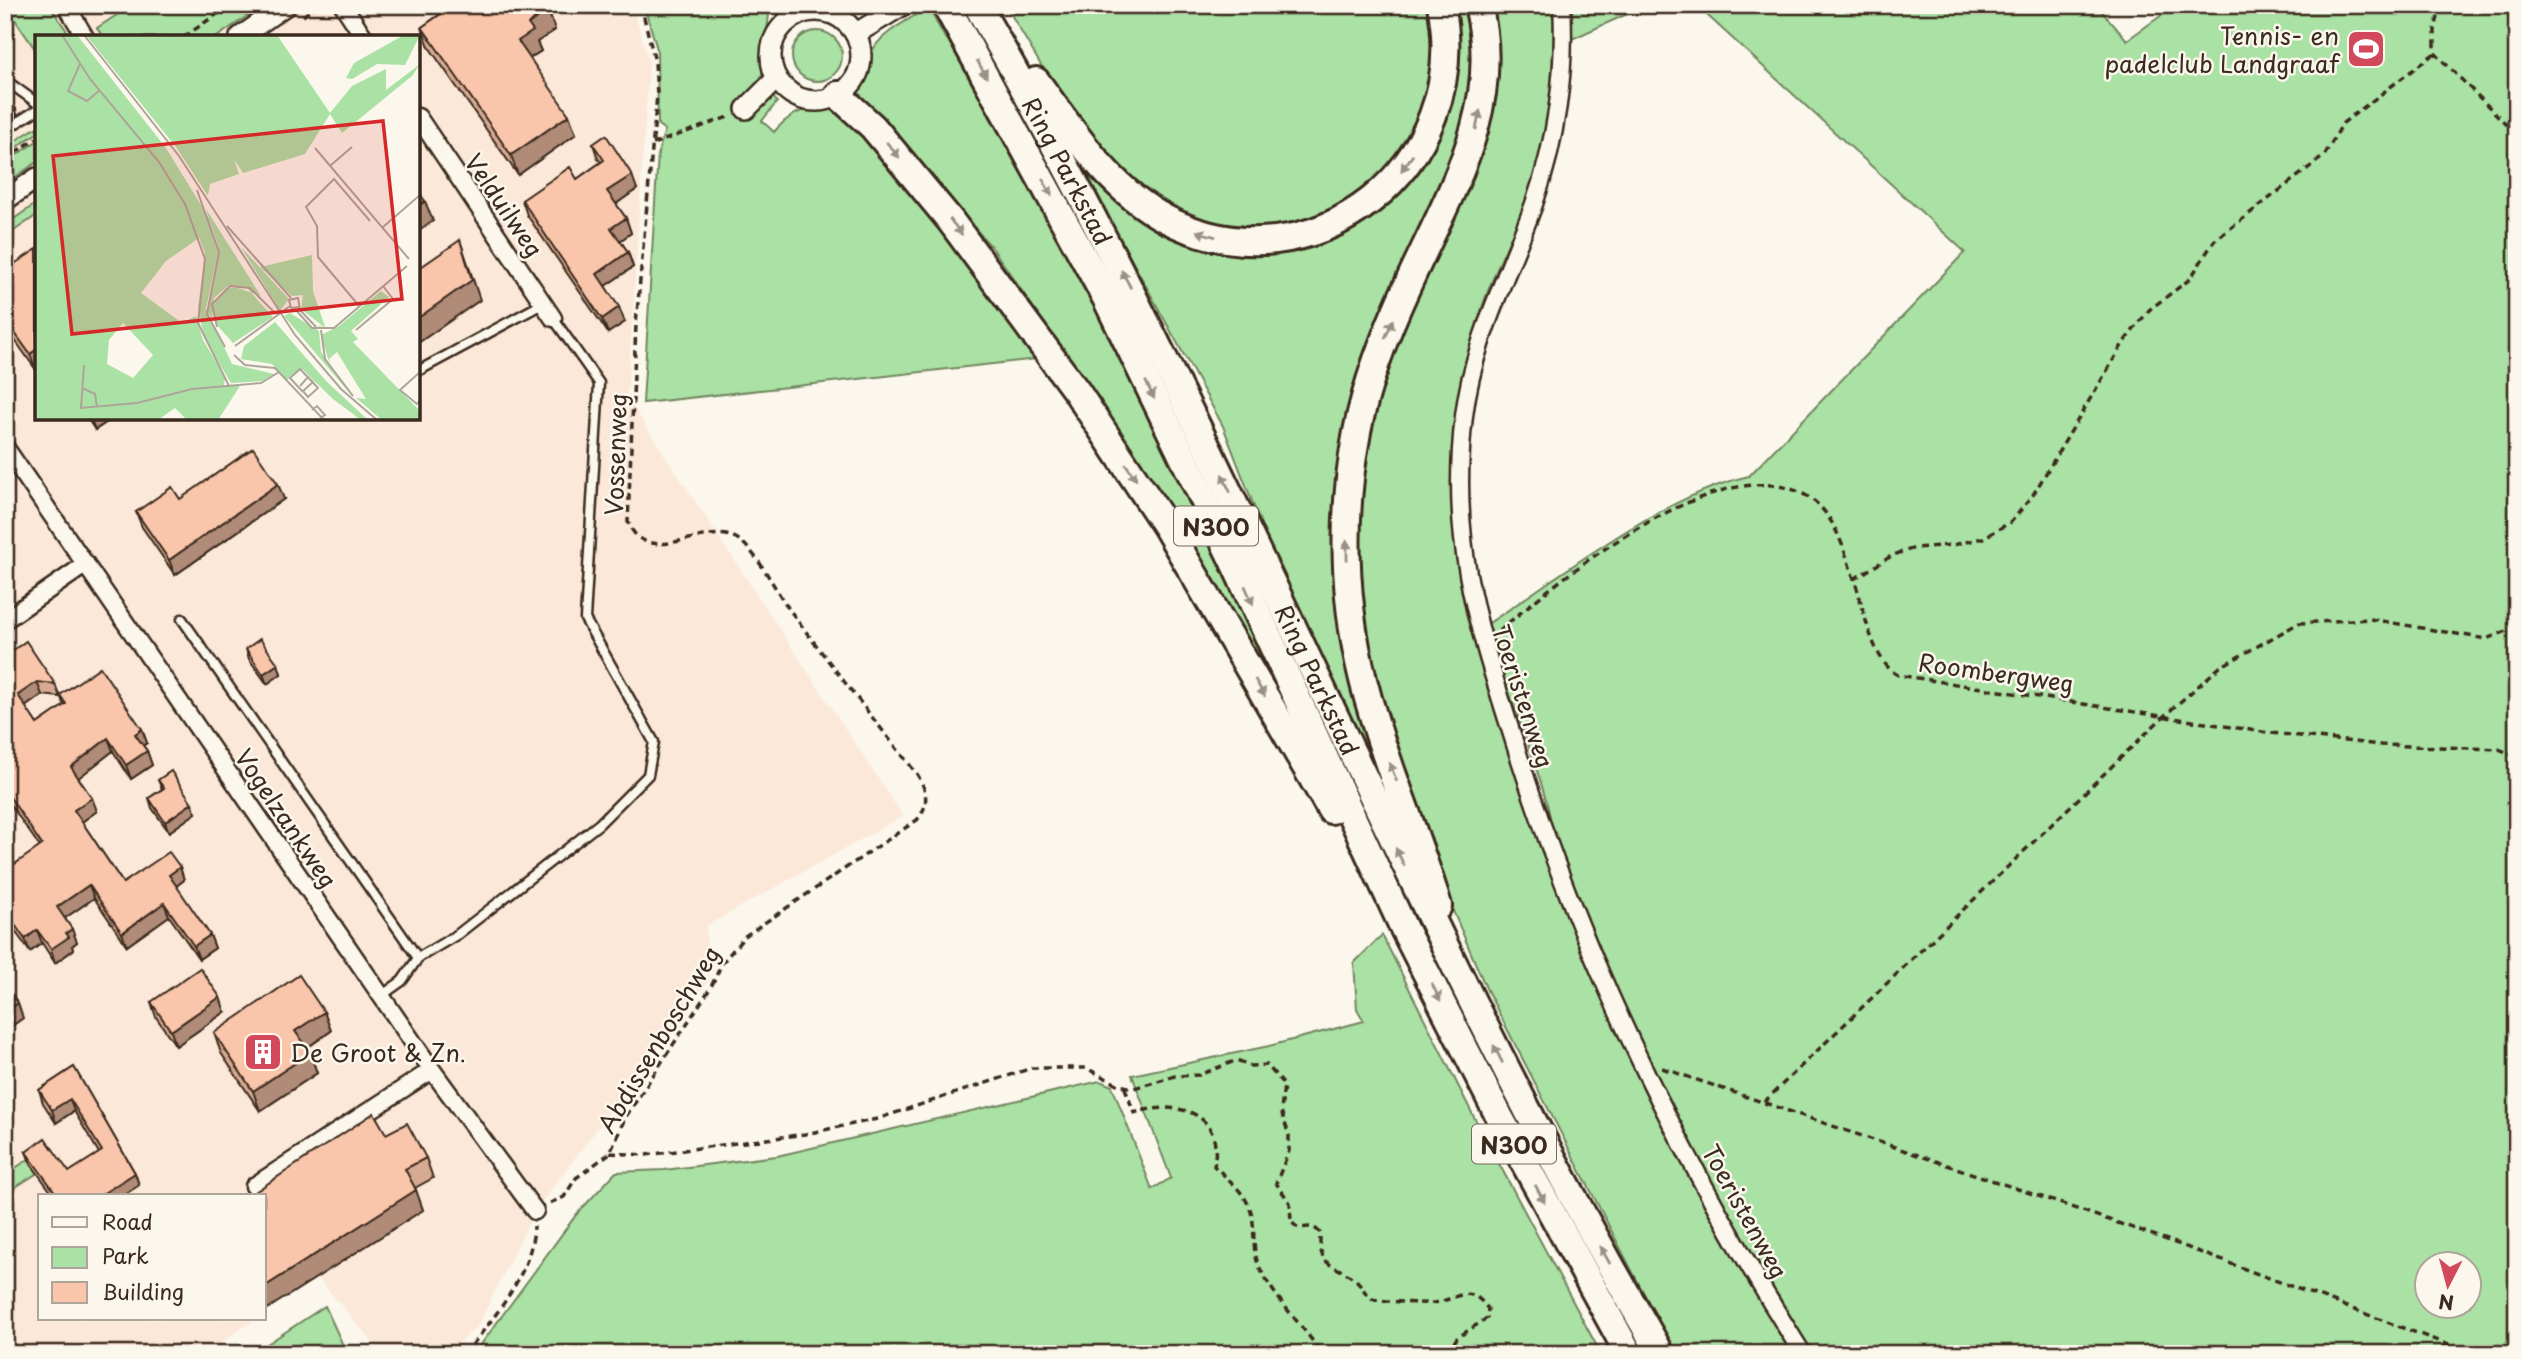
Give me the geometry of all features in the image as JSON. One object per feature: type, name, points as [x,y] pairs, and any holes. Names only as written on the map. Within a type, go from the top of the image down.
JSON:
[{"type":"highway","name":"N300","points":[[978,5],[1097,161],[1137,201],[1193,230],[1220,238],[1261,241],[1305,234],[1346,217],[1379,194],[1412,157],[1435,111],[1441,88],[1446,37],[1441,5]]},
{"type":"highway","name":"Ring Parkstad","points":[[978,5],[1078,188],[1186,397],[1365,784],[1462,985],[1562,1177],[1661,1354]]},
{"type":"highway","name":"N300","points":[[1462,985],[1417,836],[1372,715],[1358,656],[1347,584],[1347,505],[1357,432],[1374,368],[1408,283],[1458,181],[1475,131],[1484,75],[1484,44],[1478,5]]},
{"type":"highway","name":"Ring Parkstad","points":[[948,8],[1106,298],[1227,549],[1405,931],[1524,1163],[1629,1354]]},
{"type":"highway","name":"N300","points":[[838,96],[873,127],[950,220],[1012,300],[1120,455],[1166,526],[1293,747],[1405,931]]},
{"type":"street","points":[[73,5],[68,8],[84,35]]},
{"type":"street","points":[[243,35],[286,5]]},
{"type":"street","points":[[343,5],[363,35]]},
{"type":"street","points":[[855,34],[903,5]]},
{"type":"street","name":"Toeristenweg","points":[[1562,5],[1560,85],[1544,171],[1535,202],[1484,328],[1464,416],[1459,459],[1463,554],[1472,606],[1564,889],[1641,1059],[1728,1230],[1804,1354]]},
{"type":"street","points":[[812,8],[842,19],[855,34],[860,44],[860,66],[850,85],[838,96],[822,101],[802,99],[783,88],[776,79],[770,56],[781,15],[803,13],[812,8]]},
{"type":"street","points":[[746,109],[776,79]]},
{"type":"street","name":"Velduilweg","points":[[420,120],[553,318]]},
{"type":"street","points":[[5,200],[35,179]]},
{"type":"street","name":"Vogelzankweg","points":[[5,447],[432,1070],[535,1211]]},
{"type":"street","points":[[5,620],[86,564]]},
{"type":"street","points":[[254,1186],[432,1070]]},
{"type":"lane","points":[[5,84],[8,82],[35,102]]},
{"type":"lane","points":[[5,130],[35,111]]},
{"type":"lane","points":[[420,370],[544,303]]},
{"type":"lane","points":[[381,996],[402,981],[418,958],[458,934],[599,824],[648,775],[654,742],[585,619],[599,383],[553,318]]},
{"type":"lane","points":[[182,620],[418,958]]},
{"type":"path","points":[[187,35],[230,5]]},
{"type":"path","name":"Vossenweg","points":[[641,5],[654,61],[657,95],[636,324],[628,511],[631,529],[645,542],[656,543],[720,533],[744,544],[802,626],[923,783],[927,801],[918,820]]},
{"type":"path","points":[[2441,5],[2435,29],[2435,53],[2517,135]]},
{"type":"path","points":[[1854,579],[1893,555],[1915,548],[1953,545],[1983,538],[2011,522],[2033,495],[2124,341],[2149,310],[2190,279],[2214,242],[2324,156],[2343,123],[2435,53]]},
{"type":"path","points":[[653,144],[746,109]]},
{"type":"path","points":[[5,159],[35,139]]},
{"type":"path","name":"Roombergweg","points":[[1483,645],[1531,604],[1618,540],[1687,503],[1728,488],[1769,486],[1793,490],[1811,499],[1825,512],[1854,579],[1879,658],[1898,675],[2306,737],[2381,745],[2499,749],[2517,757]]},
{"type":"path","points":[[1764,1102],[2164,716],[2220,667],[2299,624],[2370,619],[2486,639],[2517,627]]},
{"type":"path","name":"Abdissenboschweg","points":[[535,1211],[564,1197],[576,1178],[610,1153],[625,1118],[711,987],[733,948],[745,936],[918,820]]},
{"type":"path","points":[[1641,1059],[2159,1237],[2473,1354]]},
{"type":"path","points":[[610,1153],[646,1155],[805,1134],[877,1119],[1032,1068],[1086,1068],[1125,1088],[1143,1087],[1175,1076],[1199,1075],[1234,1060],[1271,1068],[1285,1089],[1281,1111],[1289,1135],[1289,1151],[1276,1183],[1290,1203],[1291,1222],[1297,1227],[1311,1226],[1317,1229],[1320,1233],[1319,1248],[1325,1261],[1354,1278],[1371,1299],[1428,1303],[1465,1294],[1481,1300],[1488,1309],[1487,1318],[1457,1338],[1446,1354]]},
{"type":"path","points":[[1125,1088],[1134,1114],[1157,1106],[1186,1108],[1208,1127],[1218,1147],[1214,1166],[1238,1189],[1251,1212],[1252,1239],[1258,1265],[1279,1299],[1322,1354]]},
{"type":"path","points":[[465,1354],[517,1282],[533,1250],[535,1211]]},
{"type":"path","points":[[2510,1354],[2517,1352]]},
{"type":"shaded area","points":[[5,5],[632,5],[649,62],[627,398],[903,816],[706,926],[709,980],[535,1211],[477,1327],[446,1354],[383,1354],[317,1277],[266,1312],[266,1194],[38,1194],[38,1320],[255,1320],[204,1354],[5,1354]]},
{"type":"green space","points":[[5,5],[49,5],[70,35],[35,35],[35,49]]},
{"type":"green space","points":[[132,5],[263,5],[220,35],[102,35],[97,28]]},
{"type":"green space","points":[[644,5],[770,5],[762,75],[754,90],[772,95],[777,102],[762,121],[774,132],[790,117],[808,109],[828,109],[849,116],[1047,358],[643,403],[658,153],[665,130],[658,125],[657,49]]},
{"type":"green space","points":[[1434,5],[1431,105],[1378,187],[1292,230],[1219,230],[1136,190],[1065,106],[1006,6]]},
{"type":"green space","points":[[1448,5],[1470,5],[1473,19],[1473,112],[1392,305],[1340,521],[1411,837],[1368,764],[1269,545],[1223,426],[1064,137],[1117,192],[1269,246],[1408,174]]},
{"type":"green space","points":[[1484,5],[1553,5],[1553,56],[1545,132],[1524,205],[1486,295],[1471,346],[1456,424],[1453,463],[1455,541],[1467,619],[1551,876],[1555,855],[1544,791],[1486,625],[1579,561],[1647,519],[1716,486],[1749,476],[1965,252],[1696,5],[2096,5],[2127,40],[2176,5],[2517,5],[2517,1354],[1675,1354],[1486,988],[1453,911],[1377,703],[1353,547],[1374,390],[1461,187]]},
{"type":"green space","points":[[1570,5],[1647,5],[1572,39]]},
{"type":"green space","points":[[928,7],[945,38],[949,36],[1066,246],[1171,456],[1302,739],[1072,364],[991,246],[853,94],[878,42]]},
{"type":"green space","points":[[817,31],[835,38],[842,56],[835,74],[817,81],[799,74],[792,56],[799,38]]},
{"type":"green space","points":[[35,128],[35,134],[5,155],[5,147]]},
{"type":"green space","points":[[35,142],[35,163],[5,184],[5,163]]},
{"type":"green space","points":[[35,204],[35,216],[5,237],[5,225]]},
{"type":"green space","points":[[1382,935],[1474,1117],[1601,1354],[474,1354],[576,1215],[616,1172],[664,1170],[777,1156],[1100,1081],[1112,1086],[1152,1189],[1171,1178],[1132,1075],[1269,1046],[1364,1021],[1357,1009],[1354,963]]},
{"type":"green space","points":[[38,1153],[42,1170],[5,1194],[5,1175]]},
{"type":"green space","points":[[325,1306],[347,1354],[252,1354]]},
{"type":"building","points":[[441,5],[544,5],[548,10],[528,24],[533,31],[518,41],[569,115],[511,155],[422,27],[445,11]]},
{"type":"building","points":[[5,94],[16,109],[5,116]]},
{"type":"building","points":[[606,135],[632,175],[607,191],[626,218],[611,228],[628,252],[597,274],[619,307],[602,319],[522,200],[570,167],[577,179],[604,160],[593,144]]},
{"type":"building","points":[[460,240],[472,280],[420,317],[420,268]]},
{"type":"building","points":[[35,250],[35,350],[30,354],[5,319],[5,270]]},
{"type":"building","points":[[253,448],[278,484],[169,560],[136,512],[172,487],[180,499]]},
{"type":"building","points":[[260,639],[278,664],[263,674],[246,649]]},
{"type":"building","points":[[26,641],[55,684],[37,682],[18,695],[37,724],[66,704],[60,695],[100,667],[142,729],[135,734],[147,751],[126,765],[108,738],[71,767],[92,798],[74,810],[123,883],[169,852],[180,867],[169,875],[210,935],[194,946],[164,903],[122,933],[89,885],[57,907],[72,929],[66,933],[69,937],[51,949],[37,930],[25,939],[5,911],[5,871],[42,845],[5,790],[5,656]]},
{"type":"building","points":[[171,771],[192,803],[165,822],[149,798],[164,788],[158,780]]},
{"type":"building","points":[[200,968],[220,997],[171,1031],[151,1002]]},
{"type":"building","name":"De Groot & Zn.","points":[[299,975],[324,1012],[295,1031],[310,1053],[253,1091],[214,1033]]},
{"type":"building","points":[[5,985],[18,1003],[5,1012]]},
{"type":"building","points":[[74,1067],[135,1173],[102,1194],[57,1194],[26,1152],[45,1138],[69,1172],[102,1151],[70,1099],[52,1110],[39,1090]]},
{"type":"building","points":[[374,1113],[386,1134],[407,1123],[426,1158],[405,1169],[416,1190],[266,1286],[266,1194],[252,1194]]},
{"type":"place","name":"Tennis- en padelclub Landgraaf","points":[[2366,49]]},
{"type":"place","name":"De Groot & Zn.","points":[[263,1052]]}]
